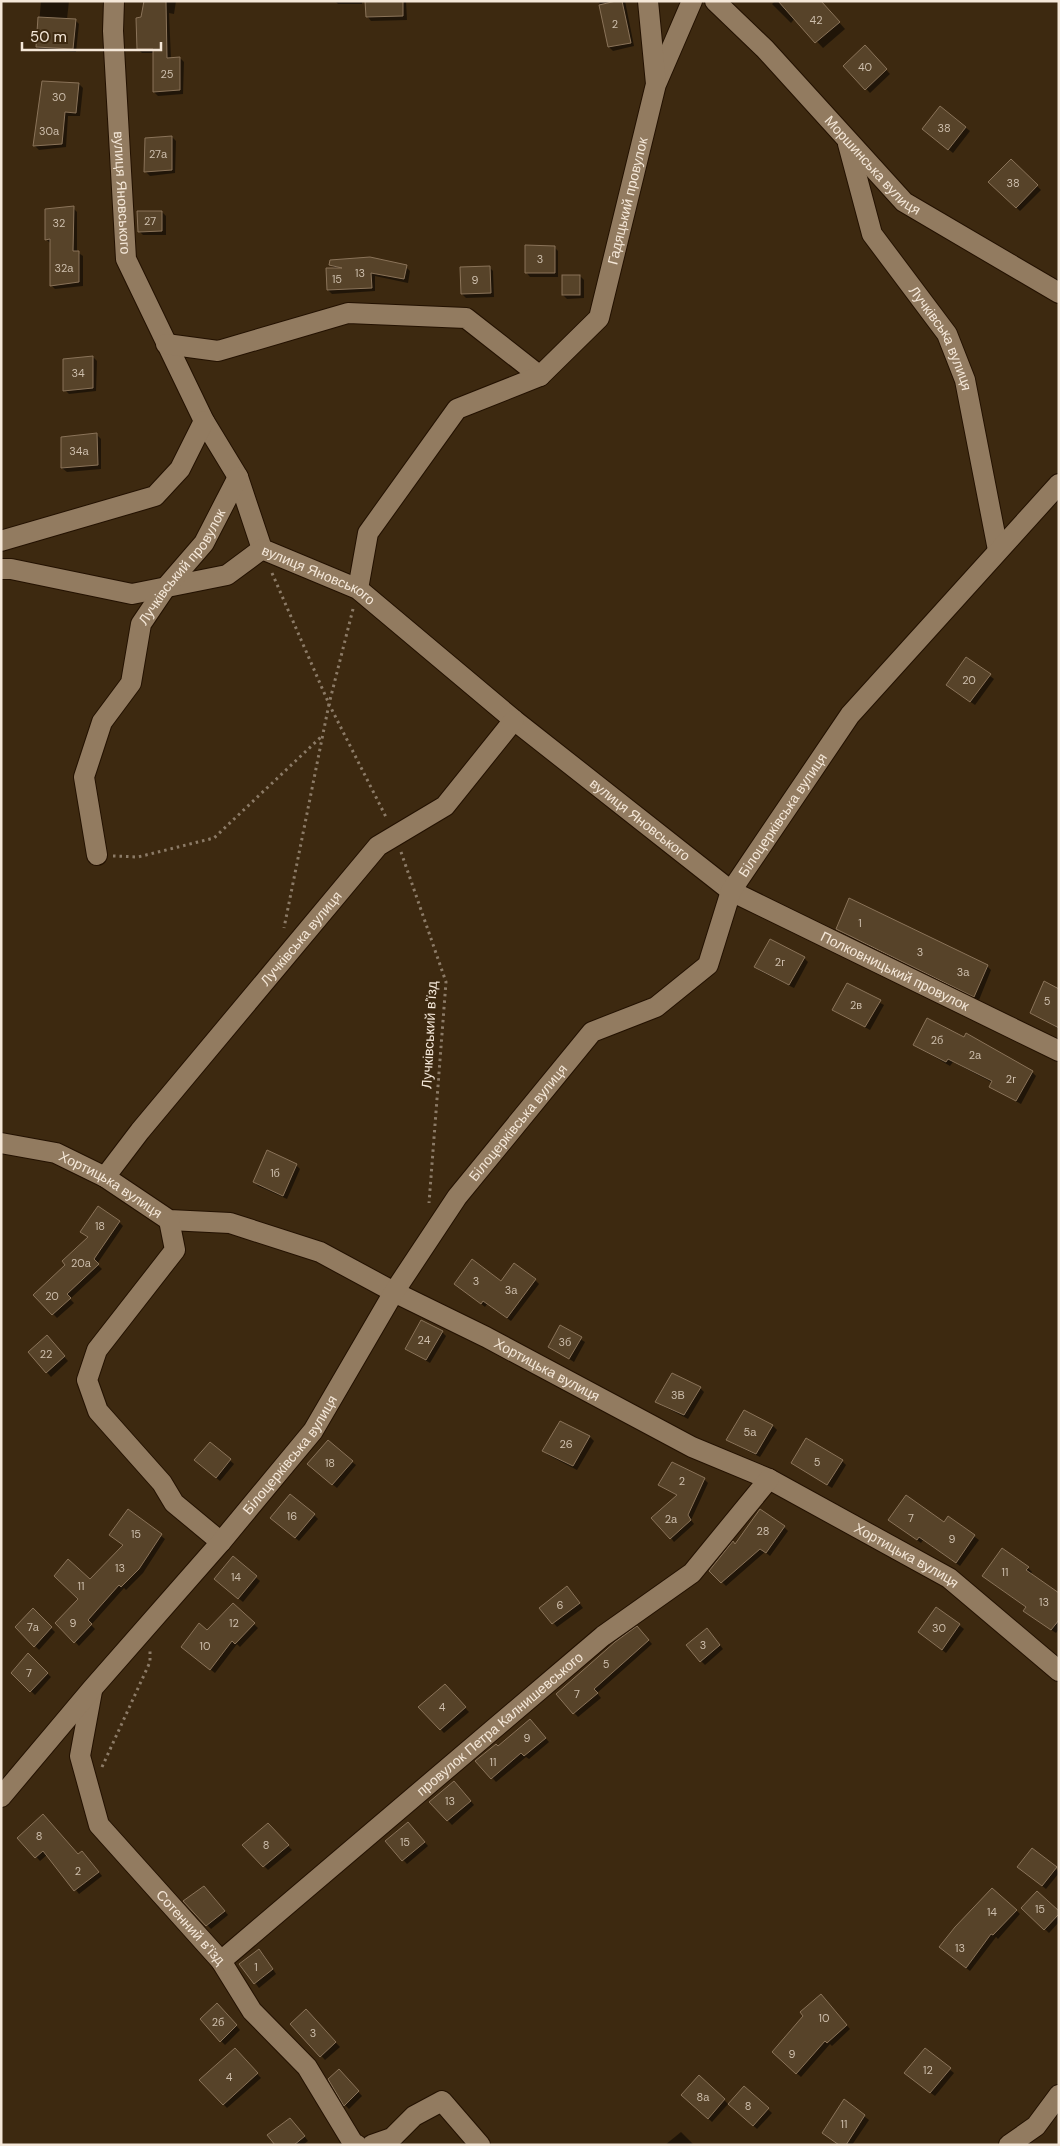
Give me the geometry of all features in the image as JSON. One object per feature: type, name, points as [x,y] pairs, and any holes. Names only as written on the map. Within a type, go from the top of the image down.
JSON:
[{"type":"street","name":"вулиця Яновського","points":[[114,1],[113,31],[126,259],[204,421],[238,477],[262,549],[358,589],[514,720],[731,892]]},
{"type":"street","name":"Гадяцький провулок","points":[[358,589],[368,533],[457,409],[540,376],[599,318],[656,84],[648,1]]},
{"type":"street","points":[[656,84],[692,1]]},
{"type":"street","name":"Моршинська вулиця","points":[[715,1],[765,49],[904,202],[1059,294]]},
{"type":"street","name":"Лучківська вулиця","points":[[846,140],[872,234],[947,334],[965,380],[998,550]]},
{"type":"street","points":[[166,344],[218,351],[348,313],[466,318],[540,376]]},
{"type":"street","points":[[1,541],[155,496],[180,469],[204,421]]},
{"type":"street","name":"Лучківський провулок","points":[[97,855],[84,777],[102,722],[131,683],[141,624],[166,587],[204,543],[238,477]]},
{"type":"street","name":"Білоцерківська вулиця","points":[[1,1797],[92,1688],[221,1542],[313,1431],[394,1292],[457,1197],[592,1032],[656,1007],[708,965],[731,892],[850,715],[1059,484]]},
{"type":"street","points":[[1,569],[11,569],[132,594],[227,575],[262,549]]},
{"type":"street","name":"Лучківська вулиця","points":[[105,1177],[140,1131],[378,846],[446,806],[514,720]]},
{"type":"street","name":"Полковницький провулок","points":[[731,892],[1059,1050]]},
{"type":"street","name":"Хортицька вулиця","points":[[1,1142],[56,1153],[105,1177],[169,1220],[230,1223],[320,1252],[394,1292],[486,1337],[692,1447],[769,1479],[949,1578],[1059,1671]]},
{"type":"street","points":[[169,1220],[175,1250],[97,1350],[88,1380],[98,1411],[162,1483],[174,1503],[221,1542]]},
{"type":"street","name":"провулок Петра Калнишевського","points":[[221,1961],[603,1636],[692,1572],[769,1479]]},
{"type":"street","name":"Сотенний в’їзд","points":[[92,1688],[80,1756],[99,1825],[221,1961],[252,2011],[307,2067],[353,2143],[358,2145]]},
{"type":"street","points":[[1010,2145],[1036,2126],[1059,2095]]},
{"type":"street","points":[[372,2145],[392,2138],[414,2116],[442,2101],[480,2145]]},
{"type":"path","name":"Лучківський в'їзд","points":[[262,549],[329,704],[395,836],[446,982],[429,1205]]},
{"type":"path","points":[[282,937],[322,736],[358,589]]},
{"type":"path","points":[[97,855],[138,857],[214,838],[322,736]]},
{"type":"path","points":[[90,1792],[150,1662],[150,1623]]},
{"type":"building","points":[[144,1],[166,1],[167,58],[180,57],[180,90],[153,92],[153,49],[137,49],[136,18],[141,17]]},
{"type":"building","points":[[365,1],[403,1],[403,16],[366,17]]},
{"type":"building","points":[[622,1],[631,43],[608,47],[599,5]]},
{"type":"building","points":[[778,1],[821,1],[840,22],[815,43]]},
{"type":"building","points":[[38,17],[76,19],[73,49],[36,47]]},
{"type":"building","points":[[865,45],[887,69],[865,90],[843,66]]},
{"type":"building","points":[[42,81],[79,83],[76,113],[65,112],[62,144],[33,146]]},
{"type":"building","points":[[940,106],[966,127],[948,150],[922,129]]},
{"type":"building","points":[[172,136],[172,170],[144,172],[145,138]]},
{"type":"building","points":[[1011,159],[1038,185],[1016,208],[988,182]]},
{"type":"building","points":[[74,206],[73,251],[79,251],[79,282],[50,286],[50,239],[45,240],[45,209]]},
{"type":"building","points":[[137,211],[162,211],[162,231],[138,232]]},
{"type":"building","points":[[525,245],[555,246],[555,273],[525,273]]},
{"type":"building","points":[[370,257],[407,265],[404,279],[371,273],[372,288],[327,290],[326,268],[342,268],[329,265],[330,260]]},
{"type":"building","points":[[490,266],[491,293],[461,294],[460,267]]},
{"type":"building","points":[[562,275],[580,275],[580,295],[562,295]]},
{"type":"building","points":[[93,356],[93,388],[63,391],[63,359]]},
{"type":"building","points":[[97,433],[98,465],[61,468],[61,437]]},
{"type":"building","points":[[966,657],[991,674],[970,702],[946,685]]},
{"type":"building","points":[[849,898],[988,965],[974,997],[836,929]]},
{"type":"building","points":[[770,939],[805,957],[789,985],[754,967]]},
{"type":"building","points":[[1044,981],[1059,989],[1059,1028],[1030,1013]]},
{"type":"building","points":[[847,983],[881,1000],[865,1027],[832,1010]]},
{"type":"building","points":[[927,1018],[964,1037],[966,1033],[1033,1071],[1016,1101],[989,1087],[992,1081],[948,1059],[946,1062],[913,1045]]},
{"type":"building","points":[[267,1150],[297,1164],[283,1196],[253,1182]]},
{"type":"building","points":[[98,1206],[120,1221],[94,1259],[99,1264],[67,1294],[71,1298],[52,1315],[33,1295],[65,1265],[62,1261],[88,1237],[80,1232]]},
{"type":"building","points":[[472,1259],[501,1281],[514,1263],[536,1279],[507,1318],[483,1301],[481,1304],[454,1284]]},
{"type":"building","points":[[421,1320],[443,1331],[426,1360],[405,1349]]},
{"type":"building","points":[[560,1325],[582,1337],[569,1359],[548,1347]]},
{"type":"building","points":[[47,1335],[65,1356],[46,1373],[28,1352]]},
{"type":"building","points":[[672,1373],[701,1387],[684,1415],[655,1402]]},
{"type":"building","points":[[744,1410],[773,1425],[756,1454],[726,1440]]},
{"type":"building","points":[[560,1421],[590,1436],[573,1466],[542,1451]]},
{"type":"building","points":[[806,1438],[843,1460],[827,1485],[791,1463]]},
{"type":"building","points":[[328,1440],[353,1461],[332,1485],[307,1464]]},
{"type":"building","points":[[210,1442],[231,1459],[216,1478],[194,1460]]},
{"type":"building","points":[[672,1462],[705,1478],[688,1515],[691,1520],[670,1539],[651,1518],[677,1495],[658,1485]]},
{"type":"building","points":[[290,1494],[315,1514],[295,1538],[270,1518]]},
{"type":"building","points":[[906,1495],[944,1522],[948,1516],[975,1535],[956,1563],[919,1537],[917,1540],[888,1520]]},
{"type":"building","points":[[128,1509],[162,1534],[139,1569],[121,1587],[119,1585],[88,1620],[92,1624],[74,1643],[55,1623],[78,1599],[54,1576],[68,1559],[90,1579],[123,1545],[109,1535]]},
{"type":"building","points":[[760,1509],[785,1526],[766,1553],[760,1549],[721,1583],[709,1571],[733,1541],[735,1544]]},
{"type":"building","points":[[1002,1548],[1029,1567],[1026,1570],[1059,1593],[1059,1620],[1051,1630],[1023,1611],[1026,1607],[982,1576]]},
{"type":"building","points":[[233,1556],[257,1576],[238,1599],[214,1579]]},
{"type":"building","points":[[567,1586],[580,1603],[552,1624],[539,1608]]},
{"type":"building","points":[[233,1603],[255,1623],[235,1644],[232,1641],[210,1670],[181,1647],[199,1623],[207,1630]]},
{"type":"building","points":[[936,1607],[960,1624],[942,1650],[918,1632]]},
{"type":"building","points":[[33,1608],[52,1627],[34,1647],[15,1627]]},
{"type":"building","points":[[637,1626],[649,1640],[594,1689],[598,1693],[573,1714],[556,1694],[615,1642]]},
{"type":"building","points":[[707,1628],[720,1645],[700,1662],[686,1645]]},
{"type":"building","points":[[28,1653],[48,1673],[30,1692],[11,1673]]},
{"type":"building","points":[[445,1684],[466,1707],[440,1730],[418,1707]]},
{"type":"building","points":[[530,1719],[546,1738],[524,1756],[521,1753],[491,1779],[475,1761],[496,1744],[498,1746]]},
{"type":"building","points":[[454,1781],[471,1801],[447,1821],[429,1802]]},
{"type":"building","points":[[43,1814],[78,1854],[82,1851],[99,1872],[74,1891],[43,1851],[35,1858],[17,1838]]},
{"type":"building","points":[[408,1822],[425,1842],[402,1861],[385,1841]]},
{"type":"building","points":[[268,1823],[289,1845],[263,1867],[242,1845]]},
{"type":"building","points":[[1032,1848],[1057,1867],[1042,1886],[1017,1867]]},
{"type":"building","points":[[204,1886],[225,1911],[206,1926],[183,1901]]},
{"type":"building","points":[[992,1888],[1017,1910],[993,1935],[991,1934],[966,1968],[939,1947]]},
{"type":"building","points":[[1037,1891],[1059,1911],[1059,1914],[1044,1930],[1021,1908]]},
{"type":"building","points":[[259,1949],[273,1969],[254,1984],[239,1964]]},
{"type":"building","points":[[821,1994],[847,2025],[827,2043],[825,2041],[796,2074],[772,2052],[803,2016],[800,2012]]},
{"type":"building","points":[[217,2003],[237,2025],[220,2042],[200,2019]]},
{"type":"building","points":[[306,2009],[336,2042],[320,2057],[290,2024]]},
{"type":"building","points":[[235,2048],[258,2073],[223,2105],[199,2080]]},
{"type":"building","points":[[925,2048],[951,2068],[930,2093],[904,2073]]},
{"type":"building","points":[[339,2069],[359,2091],[344,2106],[328,2079]]},
{"type":"building","points":[[699,2075],[725,2099],[708,2119],[681,2095]]},
{"type":"building","points":[[744,2086],[769,2108],[753,2126],[728,2104]]},
{"type":"building","points":[[844,2099],[865,2115],[846,2145],[839,2145],[822,2133]]},
{"type":"building","points":[[290,2118],[305,2136],[294,2145],[275,2145],[267,2135]]}]
